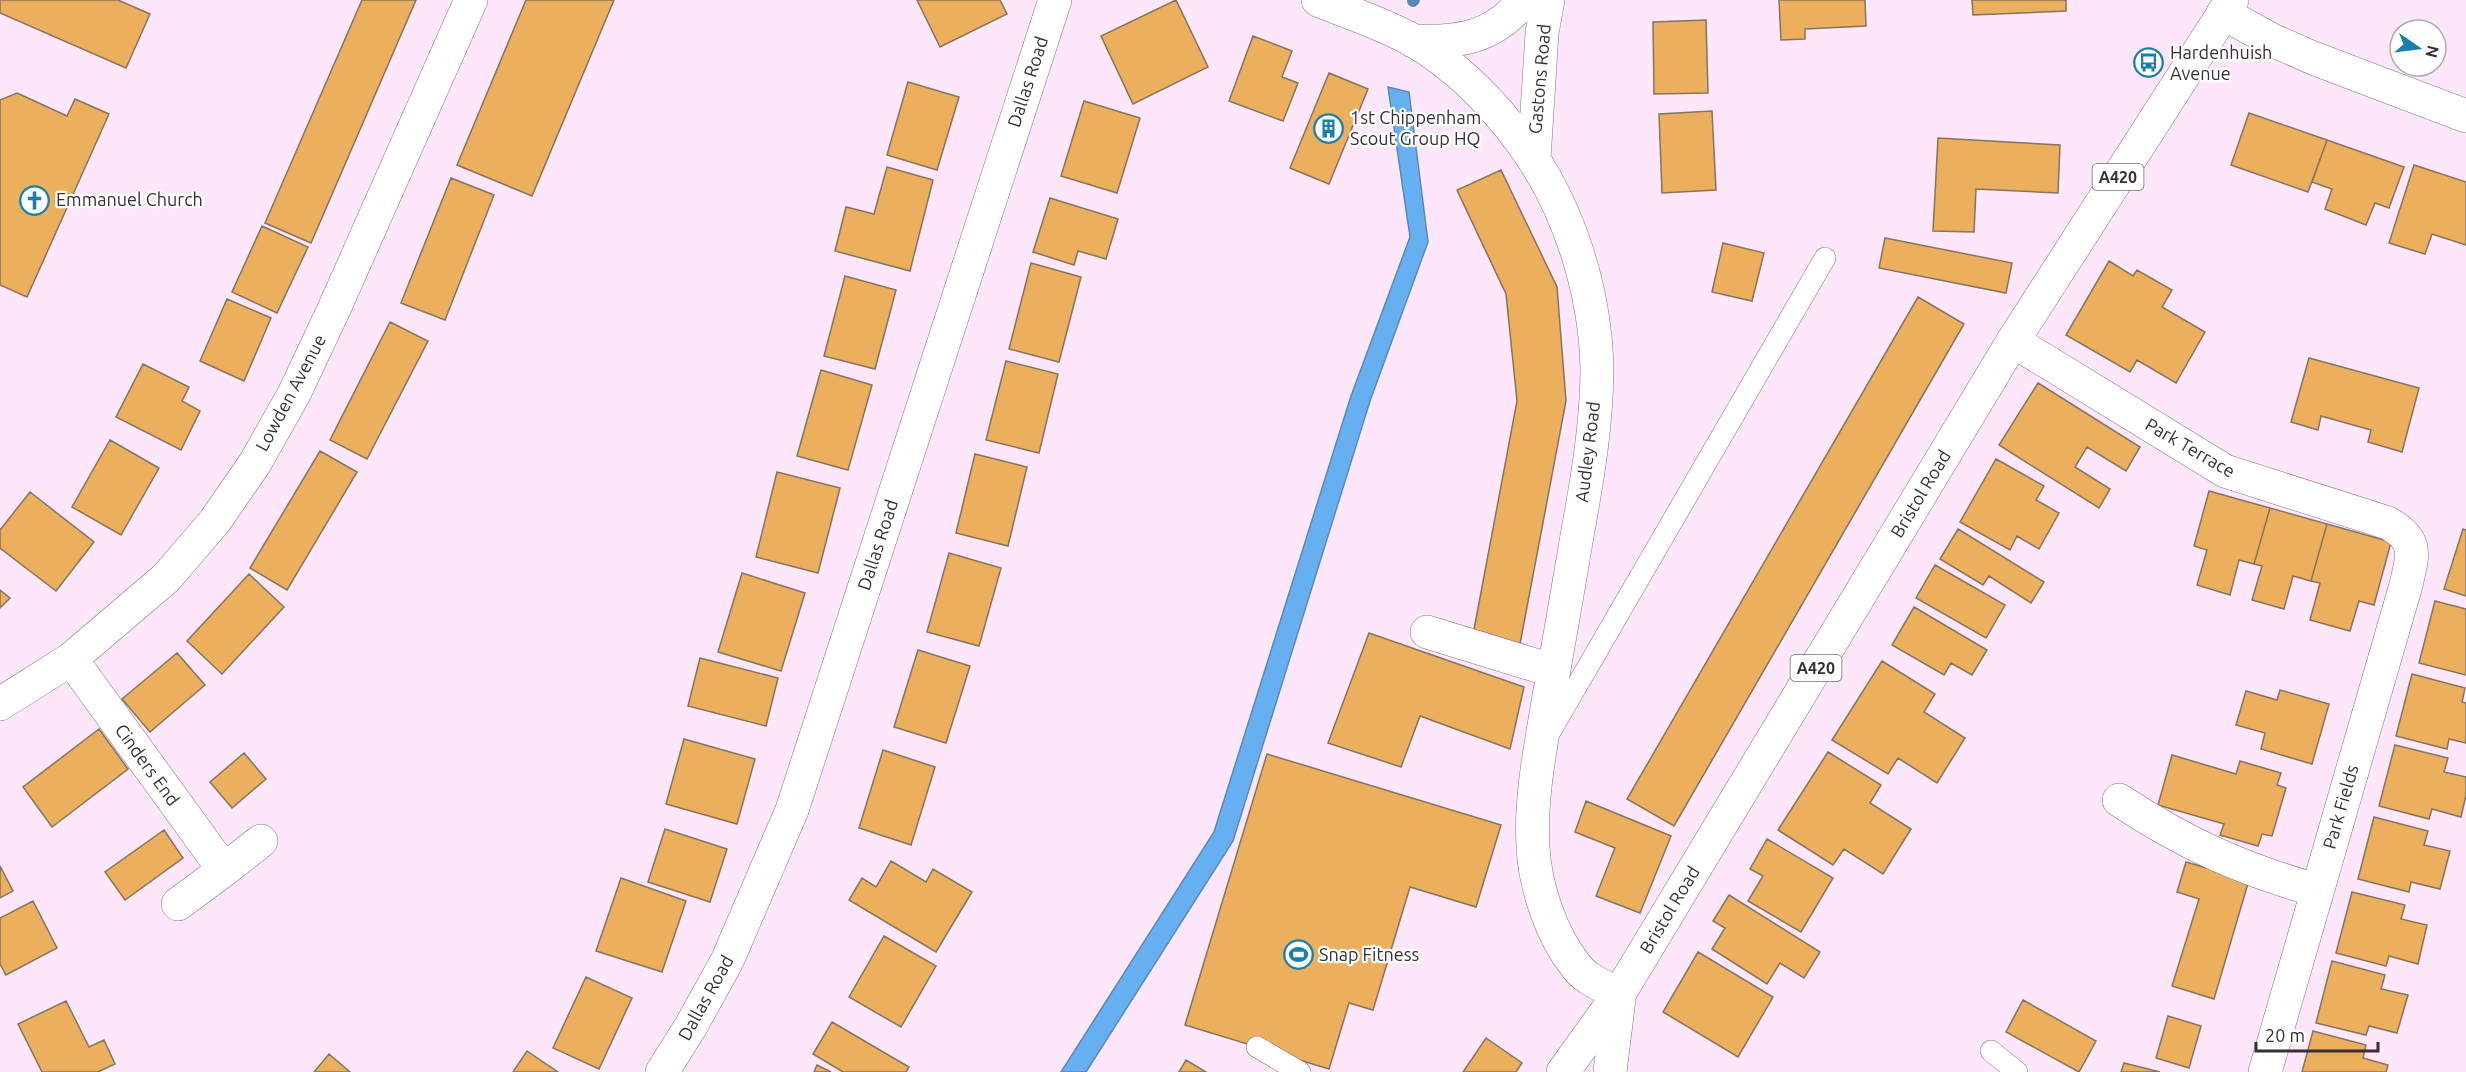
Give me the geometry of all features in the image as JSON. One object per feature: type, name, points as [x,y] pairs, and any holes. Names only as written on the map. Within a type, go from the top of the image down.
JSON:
[{"type":"street","name":"Lowden Avenue","points":[[0,704],[71,659],[166,579],[215,521],[255,463],[294,394],[334,309],[471,0]]},
{"type":"street","name":"Dallas Road","points":[[662,1072],[692,1026],[727,961],[792,810],[1055,0]]},
{"type":"street","name":"Audley Road","points":[[1318,0],[1413,40],[1443,61],[1485,97],[1534,159],[1552,190],[1572,238],[1591,304],[1597,368],[1593,431],[1540,750],[1534,798],[1533,848],[1540,885],[1550,919],[1563,947],[1581,972],[1619,994]]},
{"type":"street","name":"Gastons Road","points":[[1413,40],[1451,41],[1476,35],[1504,21],[1524,0]]},
{"type":"street","name":"Gastons Road","points":[[1534,159],[1542,33],[1548,0]]},
{"type":"street","points":[[2228,6],[2270,39],[2313,58],[2466,116]]},
{"type":"street","name":"Bristol Road","points":[[1619,994],[2013,341],[2228,6]]},
{"type":"street","name":"Park Terrace","points":[[2013,341],[2225,471],[2388,523],[2406,535],[2410,542]]},
{"type":"street","name":"Park Fields","points":[[2265,1072],[2406,585],[2412,558],[2410,542]]},
{"type":"street","points":[[1427,632],[1554,671]]},
{"type":"street","name":"Cinders End","points":[[71,659],[224,870]]},
{"type":"street","points":[[2119,800],[2151,822],[2210,853],[2263,874],[2316,890]]},
{"type":"street","points":[[178,904],[261,841]]},
{"type":"street","name":"A420","points":[[1563,1072],[1619,994]]},
{"type":"street","name":"A420","points":[[1610,1072],[1619,994]]},
{"type":"lane","points":[[1540,750],[1825,258]]},
{"type":"lane","points":[[1257,1047],[1300,1072]]},
{"type":"lane","points":[[1991,1051],[2017,1072]]},
{"type":"water","points":[[1388,87],[1409,92],[1428,242],[1370,401],[1233,841],[1086,1072],[1061,1072],[1214,832],[1351,396],[1410,237]]},
{"type":"building","points":[[0,0],[118,0],[150,14],[126,68],[0,13]]},
{"type":"building","points":[[362,0],[416,0],[311,243],[265,223]]},
{"type":"building","points":[[526,0],[614,0],[532,196],[457,165]]},
{"type":"building","points":[[917,0],[1000,0],[1007,14],[940,47]]},
{"type":"building","points":[[1176,0],[1208,67],[1133,104],[1101,36]]},
{"type":"building","points":[[1779,0],[1865,0],[1866,26],[1805,29],[1805,39],[1781,40]]},
{"type":"building","points":[[1972,0],[2066,0],[2066,11],[1973,15]]},
{"type":"building","points":[[1706,20],[1708,93],[1654,94],[1653,22]]},
{"type":"building","points":[[1253,36],[1292,51],[1282,77],[1298,83],[1283,121],[1229,101]]},
{"type":"building","name":"1st Chippenham Scout Group HQ","points":[[1329,73],[1368,89],[1329,184],[1290,168]]},
{"type":"building","points":[[908,82],[959,97],[937,170],[887,155]]},
{"type":"building","name":"Emmanuel Church","points":[[17,93],[67,116],[75,99],[109,114],[27,297],[0,285],[0,100]]},
{"type":"building","points":[[1084,101],[1140,118],[1117,193],[1061,176]]},
{"type":"building","points":[[1712,111],[1716,190],[1662,193],[1659,114]]},
{"type":"building","points":[[2249,113],[2327,140],[2308,192],[2231,165]]},
{"type":"building","points":[[1938,138],[2060,145],[2058,193],[1976,189],[1974,232],[1933,231]]},
{"type":"building","points":[[2327,140],[2404,167],[2389,208],[2375,203],[2366,225],[2325,209],[2332,189],[2312,182]]},
{"type":"building","points":[[2414,165],[2466,182],[2466,245],[2432,234],[2425,254],[2389,243]]},
{"type":"building","points":[[887,167],[933,180],[910,271],[835,251],[846,207],[874,214]]},
{"type":"building","points":[[1501,170],[1557,287],[1566,401],[1520,644],[1473,635],[1517,401],[1506,294],[1457,190]]},
{"type":"building","points":[[451,178],[494,195],[445,320],[401,303]]},
{"type":"building","points":[[1050,198],[1118,219],[1106,259],[1078,251],[1074,265],[1033,252]]},
{"type":"building","points":[[262,226],[308,247],[277,313],[232,292]]},
{"type":"building","points":[[1885,238],[2012,263],[2006,293],[1879,268]]},
{"type":"building","points":[[1723,243],[1764,253],[1752,301],[1712,292]]},
{"type":"building","points":[[2109,261],[2133,276],[2137,270],[2172,290],[2162,307],[2205,332],[2176,383],[2137,360],[2130,372],[2066,335]]},
{"type":"building","points":[[1031,263],[1081,277],[1059,362],[1009,349]]},
{"type":"building","points":[[845,276],[896,290],[875,369],[824,356]]},
{"type":"building","points":[[1918,297],[1964,324],[1674,826],[1627,799]]},
{"type":"building","points":[[227,299],[271,318],[244,381],[200,361]]},
{"type":"building","points":[[390,322],[428,341],[367,459],[330,440]]},
{"type":"building","points":[[2309,358],[2419,388],[2402,452],[2368,442],[2371,430],[2321,416],[2318,430],[2291,422]]},
{"type":"building","points":[[1006,361],[1058,374],[1039,453],[986,440]]},
{"type":"building","points":[[143,364],[189,387],[182,401],[200,411],[181,450],[116,417]]},
{"type":"building","points":[[821,370],[872,385],[848,470],[797,456]]},
{"type":"building","points":[[2038,383],[2140,447],[2126,471],[2087,447],[2075,467],[2110,489],[2099,508],[1999,445]]},
{"type":"building","points":[[110,440],[159,468],[121,535],[72,507]]},
{"type":"building","points":[[320,451],[357,472],[287,590],[250,568]]},
{"type":"building","points":[[975,454],[1027,467],[1008,546],[956,533]]},
{"type":"building","points":[[1996,459],[2044,486],[2036,500],[2059,513],[2039,549],[2017,536],[2010,550],[1960,522]]},
{"type":"building","points":[[777,472],[840,488],[818,573],[756,557]]},
{"type":"building","points":[[2209,491],[2270,508],[2254,564],[2239,560],[2230,595],[2197,585],[2207,550],[2194,546]]},
{"type":"building","points":[[30,492],[94,542],[56,591],[0,548],[0,530]]},
{"type":"building","points":[[2270,508],[2327,524],[2311,581],[2293,576],[2284,609],[2252,600],[2262,566],[2254,564]]},
{"type":"building","points":[[2327,524],[2391,542],[2374,605],[2359,601],[2350,631],[2310,620],[2320,583],[2311,581]]},
{"type":"building","points":[[1958,529],[2044,582],[2031,603],[1989,576],[1983,585],[1940,559]]},
{"type":"building","points":[[2463,529],[2466,530],[2466,596],[2444,589]]},
{"type":"building","points":[[949,553],[1001,568],[979,646],[927,632]]},
{"type":"building","points":[[1935,565],[2005,605],[1986,638],[1916,598]]},
{"type":"building","points":[[742,573],[805,593],[781,671],[718,652]]},
{"type":"building","points":[[249,574],[284,607],[222,674],[187,641]]},
{"type":"building","points":[[0,590],[10,598],[0,608]]},
{"type":"building","points":[[2435,601],[2466,609],[2466,675],[2419,663]]},
{"type":"building","points":[[1914,607],[1987,650],[1972,675],[1951,663],[1944,675],[1892,645]]},
{"type":"building","points":[[1369,633],[1524,687],[1510,749],[1420,716],[1401,767],[1328,743]]},
{"type":"building","points":[[918,650],[970,666],[946,743],[894,727]]},
{"type":"building","points":[[177,653],[205,685],[150,732],[122,699]]},
{"type":"building","points":[[700,658],[778,678],[766,726],[688,706]]},
{"type":"building","points":[[1882,661],[1935,694],[1924,712],[1965,738],[1937,783],[1898,758],[1888,774],[1832,740]]},
{"type":"building","points":[[2412,674],[2465,688],[2462,702],[2466,703],[2466,743],[2449,739],[2447,749],[2396,736]]},
{"type":"building","points":[[2280,690],[2329,704],[2312,764],[2261,749],[2265,733],[2236,725],[2246,691],[2277,700]]},
{"type":"building","points":[[99,729],[128,769],[52,827],[23,787]]},
{"type":"building","points":[[684,739],[755,759],[737,824],[666,804]]},
{"type":"building","points":[[2395,745],[2448,758],[2444,772],[2466,777],[2466,795],[2461,817],[2432,809],[2429,819],[2379,806]]},
{"type":"building","points":[[883,750],[935,767],[911,845],[859,828]]},
{"type":"building","points":[[1828,752],[1881,785],[1870,803],[1911,829],[1883,874],[1844,849],[1833,865],[1778,830]]},
{"type":"building","points":[[244,753],[266,779],[232,808],[210,782]]},
{"type":"building","name":"Snap Fitness","points":[[1267,754],[1501,825],[1476,907],[1410,887],[1373,1010],[1349,1003],[1329,1069],[1185,1025]]},
{"type":"building","points":[[2172,755],[2236,774],[2240,761],[2281,773],[2277,785],[2286,788],[2272,836],[2262,834],[2258,846],[2220,835],[2224,824],[2158,805]]},
{"type":"building","points":[[1586,801],[1671,836],[1640,913],[1596,896],[1615,848],[1575,832]]},
{"type":"building","points":[[2374,817],[2428,831],[2424,845],[2450,851],[2440,889],[2411,882],[2409,892],[2358,879]]},
{"type":"building","points":[[665,829],[727,849],[710,902],[648,882]]},
{"type":"building","points":[[164,830],[183,858],[125,900],[105,872]]},
{"type":"building","points":[[1767,839],[1833,878],[1801,932],[1748,901],[1763,876],[1750,869]]},
{"type":"building","points":[[891,861],[926,882],[933,869],[972,892],[936,952],[849,900],[862,878],[876,887]]},
{"type":"building","points":[[2186,862],[2249,880],[2214,999],[2172,986],[2199,899],[2177,892]]},
{"type":"building","points":[[0,866],[13,891],[0,898]]},
{"type":"building","points":[[621,878],[686,901],[662,972],[596,951]]},
{"type":"building","points":[[2352,892],[2405,905],[2401,919],[2427,925],[2418,964],[2389,956],[2386,966],[2336,953]]},
{"type":"building","points":[[1729,895],[1820,952],[1804,978],[1780,963],[1767,984],[1712,949],[1725,928],[1713,921]]},
{"type":"building","points":[[33,901],[57,948],[6,975],[0,964],[0,918]]},
{"type":"building","points":[[884,936],[936,966],[901,1027],[849,997]]},
{"type":"building","points":[[1698,952],[1773,997],[1738,1057],[1663,1012]]},
{"type":"building","points":[[2332,961],[2385,975],[2381,989],[2408,995],[2397,1033],[2369,1026],[2366,1035],[2316,1023]]},
{"type":"building","points":[[586,977],[632,998],[599,1069],[553,1048]]},
{"type":"building","points":[[2023,1000],[2096,1041],[2079,1072],[2006,1032]]},
{"type":"building","points":[[66,1001],[89,1047],[104,1040],[115,1064],[98,1072],[42,1072],[18,1024]]},
{"type":"building","points":[[2168,1016],[2201,1026],[2189,1068],[2156,1058]]},
{"type":"building","points":[[832,1022],[909,1067],[906,1072],[843,1072],[813,1054]]},
{"type":"building","points":[[2313,1031],[2366,1045],[2363,1058],[2388,1065],[2386,1072],[2302,1072]]},
{"type":"building","points":[[1486,1038],[1522,1063],[1516,1072],[1463,1072]]},
{"type":"building","points":[[527,1051],[558,1072],[513,1072]]},
{"type":"building","points":[[329,1054],[350,1072],[314,1072]]},
{"type":"building","points":[[1186,1060],[1206,1072],[1179,1072]]},
{"type":"building","points":[[2124,1063],[2160,1072],[2121,1072]]},
{"type":"building","points":[[817,1065],[831,1072],[814,1072]]},
{"type":"place","name":"Hardenhuish Avenue","points":[[2149,63]]},
{"type":"place","name":"1st Chippenham Scout Group HQ","points":[[1329,128]]},
{"type":"place","name":"Emmanuel Church","points":[[35,200]]},
{"type":"place","name":"Snap Fitness","points":[[1298,955]]}]
